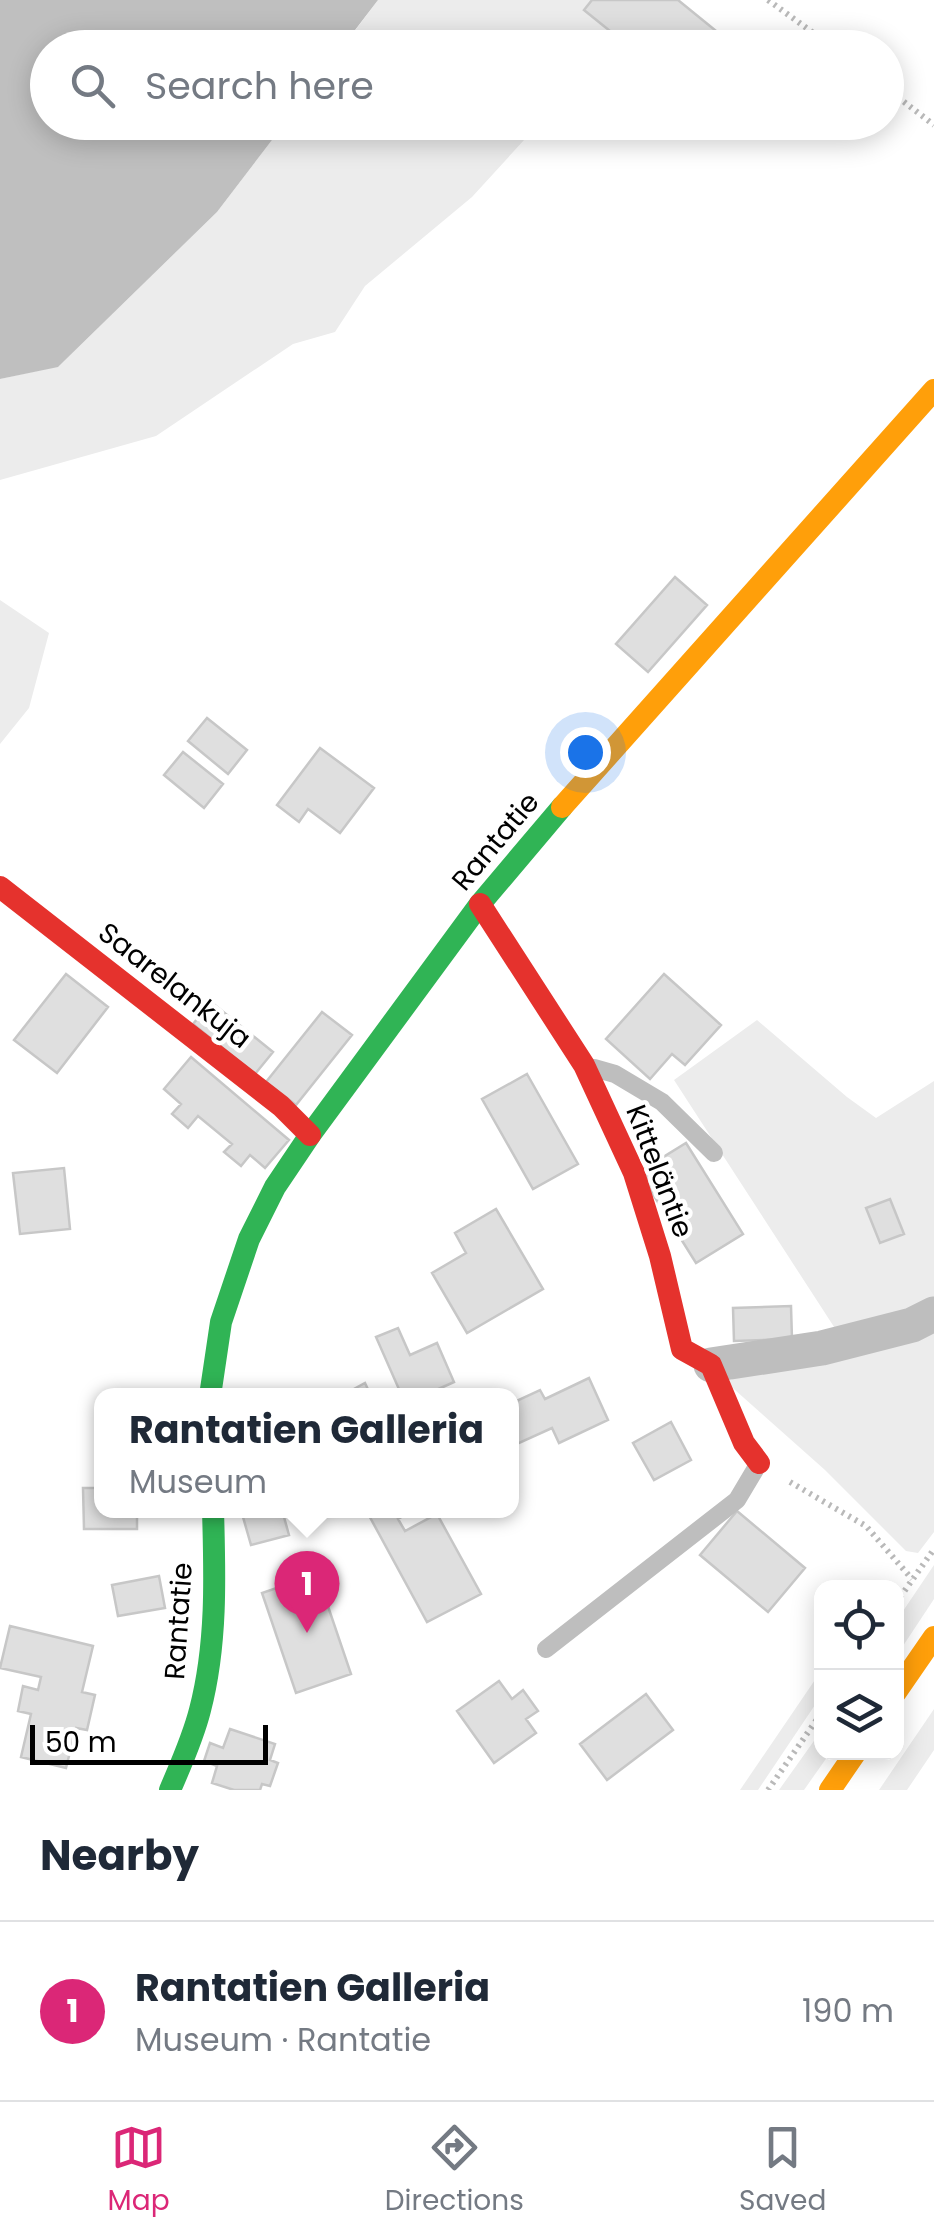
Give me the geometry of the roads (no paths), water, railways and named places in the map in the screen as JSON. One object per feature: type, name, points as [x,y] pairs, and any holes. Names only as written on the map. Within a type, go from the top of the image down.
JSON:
[{"type":"street","name":"Rantatie","points":[[211,1388],[221,1322],[249,1239],[275,1187],[310,1135],[480,904],[934,390]]},
{"type":"street","name":"Saarelankuja","points":[[0,887],[281,1106],[310,1135]]},
{"type":"street","name":"Kitteläntie","points":[[480,904],[584,1065],[634,1173],[660,1256],[682,1349],[710,1364],[744,1443],[760,1463]]},
{"type":"street","points":[[710,1364],[822,1348],[912,1325],[934,1314]]},
{"type":"street","name":"Rantatie","points":[[170,1790],[192,1739],[213,1635],[213,1518]]},
{"type":"street","points":[[904,1680],[934,1637]]},
{"type":"street","points":[[830,1790],[851,1760]]},
{"type":"lane","points":[[584,1065],[615,1074],[662,1102],[714,1154]]},
{"type":"lane","points":[[546,1649],[737,1500],[760,1463]]},
{"type":"place","name":"Rantatien Galleria","points":[[307,1633]]}]
